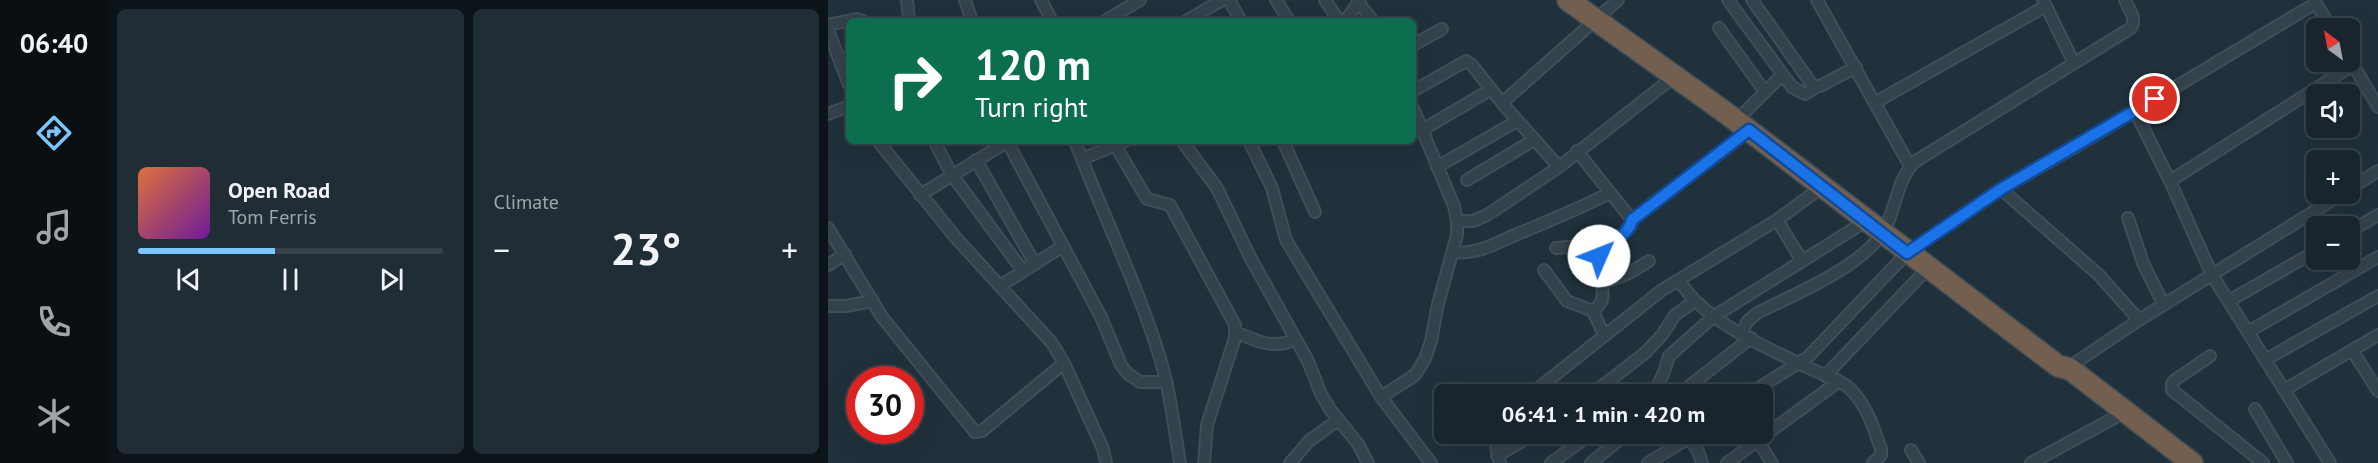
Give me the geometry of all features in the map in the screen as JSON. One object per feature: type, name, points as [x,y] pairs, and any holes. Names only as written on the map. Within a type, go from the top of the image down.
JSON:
[{"type":"highway","points":[[1568,0],[1743,126],[2119,414],[2192,463]]},
{"type":"highway","points":[[2119,414],[2172,463]]},
{"type":"street","points":[[906,0],[909,18]]},
{"type":"street","points":[[965,0],[971,18]]},
{"type":"street","points":[[1041,0],[1050,18]]},
{"type":"street","points":[[1191,18],[1221,0]]},
{"type":"street","points":[[1228,0],[1239,18]]},
{"type":"street","points":[[1276,0],[1287,18]]},
{"type":"street","points":[[1325,0],[1337,18]]},
{"type":"street","points":[[1502,103],[1618,0]]},
{"type":"street","points":[[1728,0],[1782,75],[1800,93],[1805,93],[1856,67]]},
{"type":"street","points":[[1752,0],[1813,86],[1816,87]]},
{"type":"street","points":[[1817,0],[1910,166]]},
{"type":"street","points":[[1659,384],[1667,359],[1713,317],[1802,261],[1874,227],[1910,166],[2131,28],[2134,24],[2133,18],[2125,0]]},
{"type":"street","points":[[1110,18],[1136,1]]},
{"type":"street","points":[[1347,18],[1359,1],[1371,18]]},
{"type":"street","points":[[1765,384],[1799,363],[1835,330],[1907,253],[2001,189],[2315,2],[2325,18]]},
{"type":"street","points":[[1876,102],[2045,3],[2074,63]]},
{"type":"street","points":[[828,25],[846,21]]},
{"type":"street","points":[[1719,28],[1765,92]]},
{"type":"street","points":[[1416,43],[1442,29]]},
{"type":"street","points":[[828,30],[846,77]]},
{"type":"street","points":[[1416,89],[1466,61],[1472,65],[1490,90],[1559,168]]},
{"type":"street","points":[[2170,181],[2336,72]]},
{"type":"street","points":[[2357,72],[2378,107]]},
{"type":"street","points":[[1556,248],[1579,246],[1588,254],[1600,253],[1628,230],[1632,220],[1743,126],[1765,92],[1782,75]]},
{"type":"street","points":[[1457,221],[1473,221],[1487,215],[1559,168],[1577,151],[1675,76]]},
{"type":"street","points":[[1422,130],[1490,90]]},
{"type":"street","points":[[828,114],[846,107]]},
{"type":"street","points":[[2135,111],[2170,181],[2212,275],[2330,463]]},
{"type":"street","points":[[1381,397],[1415,375],[1425,359],[1453,252],[1457,221],[1454,206],[1416,115]]},
{"type":"street","points":[[1437,167],[1517,121]]},
{"type":"street","points":[[1467,180],[1534,140]]},
{"type":"street","points":[[880,144],[956,238],[1044,333],[1064,363],[1103,449],[1106,463]]},
{"type":"street","points":[[936,144],[952,175],[1023,272]]},
{"type":"street","points":[[920,195],[1002,144]]},
{"type":"street","points":[[1009,144],[1101,317],[1121,365],[1128,374],[1140,382],[1167,382]]},
{"type":"street","points":[[1076,144],[1128,268],[1159,354],[1167,382],[1180,463]]},
{"type":"street","points":[[1082,159],[1118,144]]},
{"type":"street","points":[[1120,144],[1147,199],[1164,201],[1170,205],[1235,325],[1236,332],[1207,425],[1204,463]]},
{"type":"street","points":[[1184,144],[1217,188],[1250,257],[1313,372],[1321,394],[1338,420],[1358,444],[1368,463]]},
{"type":"street","points":[[1250,144],[1272,188],[1286,240],[1381,397],[1431,463]]},
{"type":"street","points":[[1284,144],[1315,212]]},
{"type":"street","points":[[1577,151],[1632,220]]},
{"type":"street","points":[[976,160],[1035,264]]},
{"type":"street","points":[[2360,182],[2378,171]]},
{"type":"street","points":[[1543,384],[1662,290],[1777,220],[1822,187]]},
{"type":"street","points":[[2001,189],[2099,275],[2139,320]]},
{"type":"street","points":[[1453,252],[1467,253],[1488,247],[1546,224],[1610,193]]},
{"type":"street","points":[[2062,369],[2326,204]]},
{"type":"street","points":[[2360,226],[2378,215]]},
{"type":"street","points":[[2128,218],[2143,263],[2164,305]]},
{"type":"street","points":[[1777,220],[1802,261]]},
{"type":"street","points":[[1691,384],[1747,336],[1747,322],[1757,313],[1846,266],[1875,242],[1874,227]]},
{"type":"street","points":[[828,228],[888,324],[975,432],[982,431],[1064,363]]},
{"type":"street","points":[[1000,286],[1064,246]]},
{"type":"street","points":[[1593,310],[1602,301],[1600,253]]},
{"type":"street","points":[[828,265],[845,254]]},
{"type":"street","points":[[2229,301],[2306,257]]},
{"type":"street","points":[[2248,332],[2378,257]]},
{"type":"street","points":[[1601,282],[1627,275],[1648,261]]},
{"type":"street","points":[[1825,376],[1928,268]]},
{"type":"street","points":[[1544,270],[1567,301],[1593,310],[1604,335]]},
{"type":"street","points":[[1679,280],[1695,302],[1713,317],[1853,391],[1870,420],[1881,449],[1881,455],[1873,463]]},
{"type":"street","points":[[2265,360],[2378,296]]},
{"type":"street","points":[[828,306],[846,306],[873,301]]},
{"type":"street","points":[[1605,384],[1648,350],[1662,335],[1675,315],[1695,302]]},
{"type":"street","points":[[1236,332],[1268,344],[1288,343],[1295,339]]},
{"type":"street","points":[[2284,390],[2378,335]]},
{"type":"street","points":[[1648,350],[1660,358],[1667,359]]},
{"type":"street","points":[[2352,350],[2378,391]]},
{"type":"street","points":[[2210,356],[2175,380],[2172,390],[2263,463]]},
{"type":"street","points":[[1773,430],[1839,382]]},
{"type":"street","points":[[2255,409],[2287,463]]},
{"type":"street","points":[[2031,463],[2050,459],[2119,414]]},
{"type":"street","points":[[1290,463],[1309,441],[1338,420]]},
{"type":"street","points":[[1495,444],[1498,459],[1520,444]]},
{"type":"street","points":[[1551,463],[1577,444]]},
{"type":"street","points":[[1591,463],[1614,444]]},
{"type":"street","points":[[1648,463],[1679,444]]},
{"type":"street","points":[[1695,444],[1702,463]]},
{"type":"street","points":[[1727,463],[1754,444]]},
{"type":"street","points":[[1760,444],[1772,463]]},
{"type":"street","points":[[1911,450],[1919,463]]},
{"type":"route","points":[[1599,256],[1602,249],[1628,230],[1632,220],[1749,130],[1907,253],[2001,189],[2155,99]]}]
